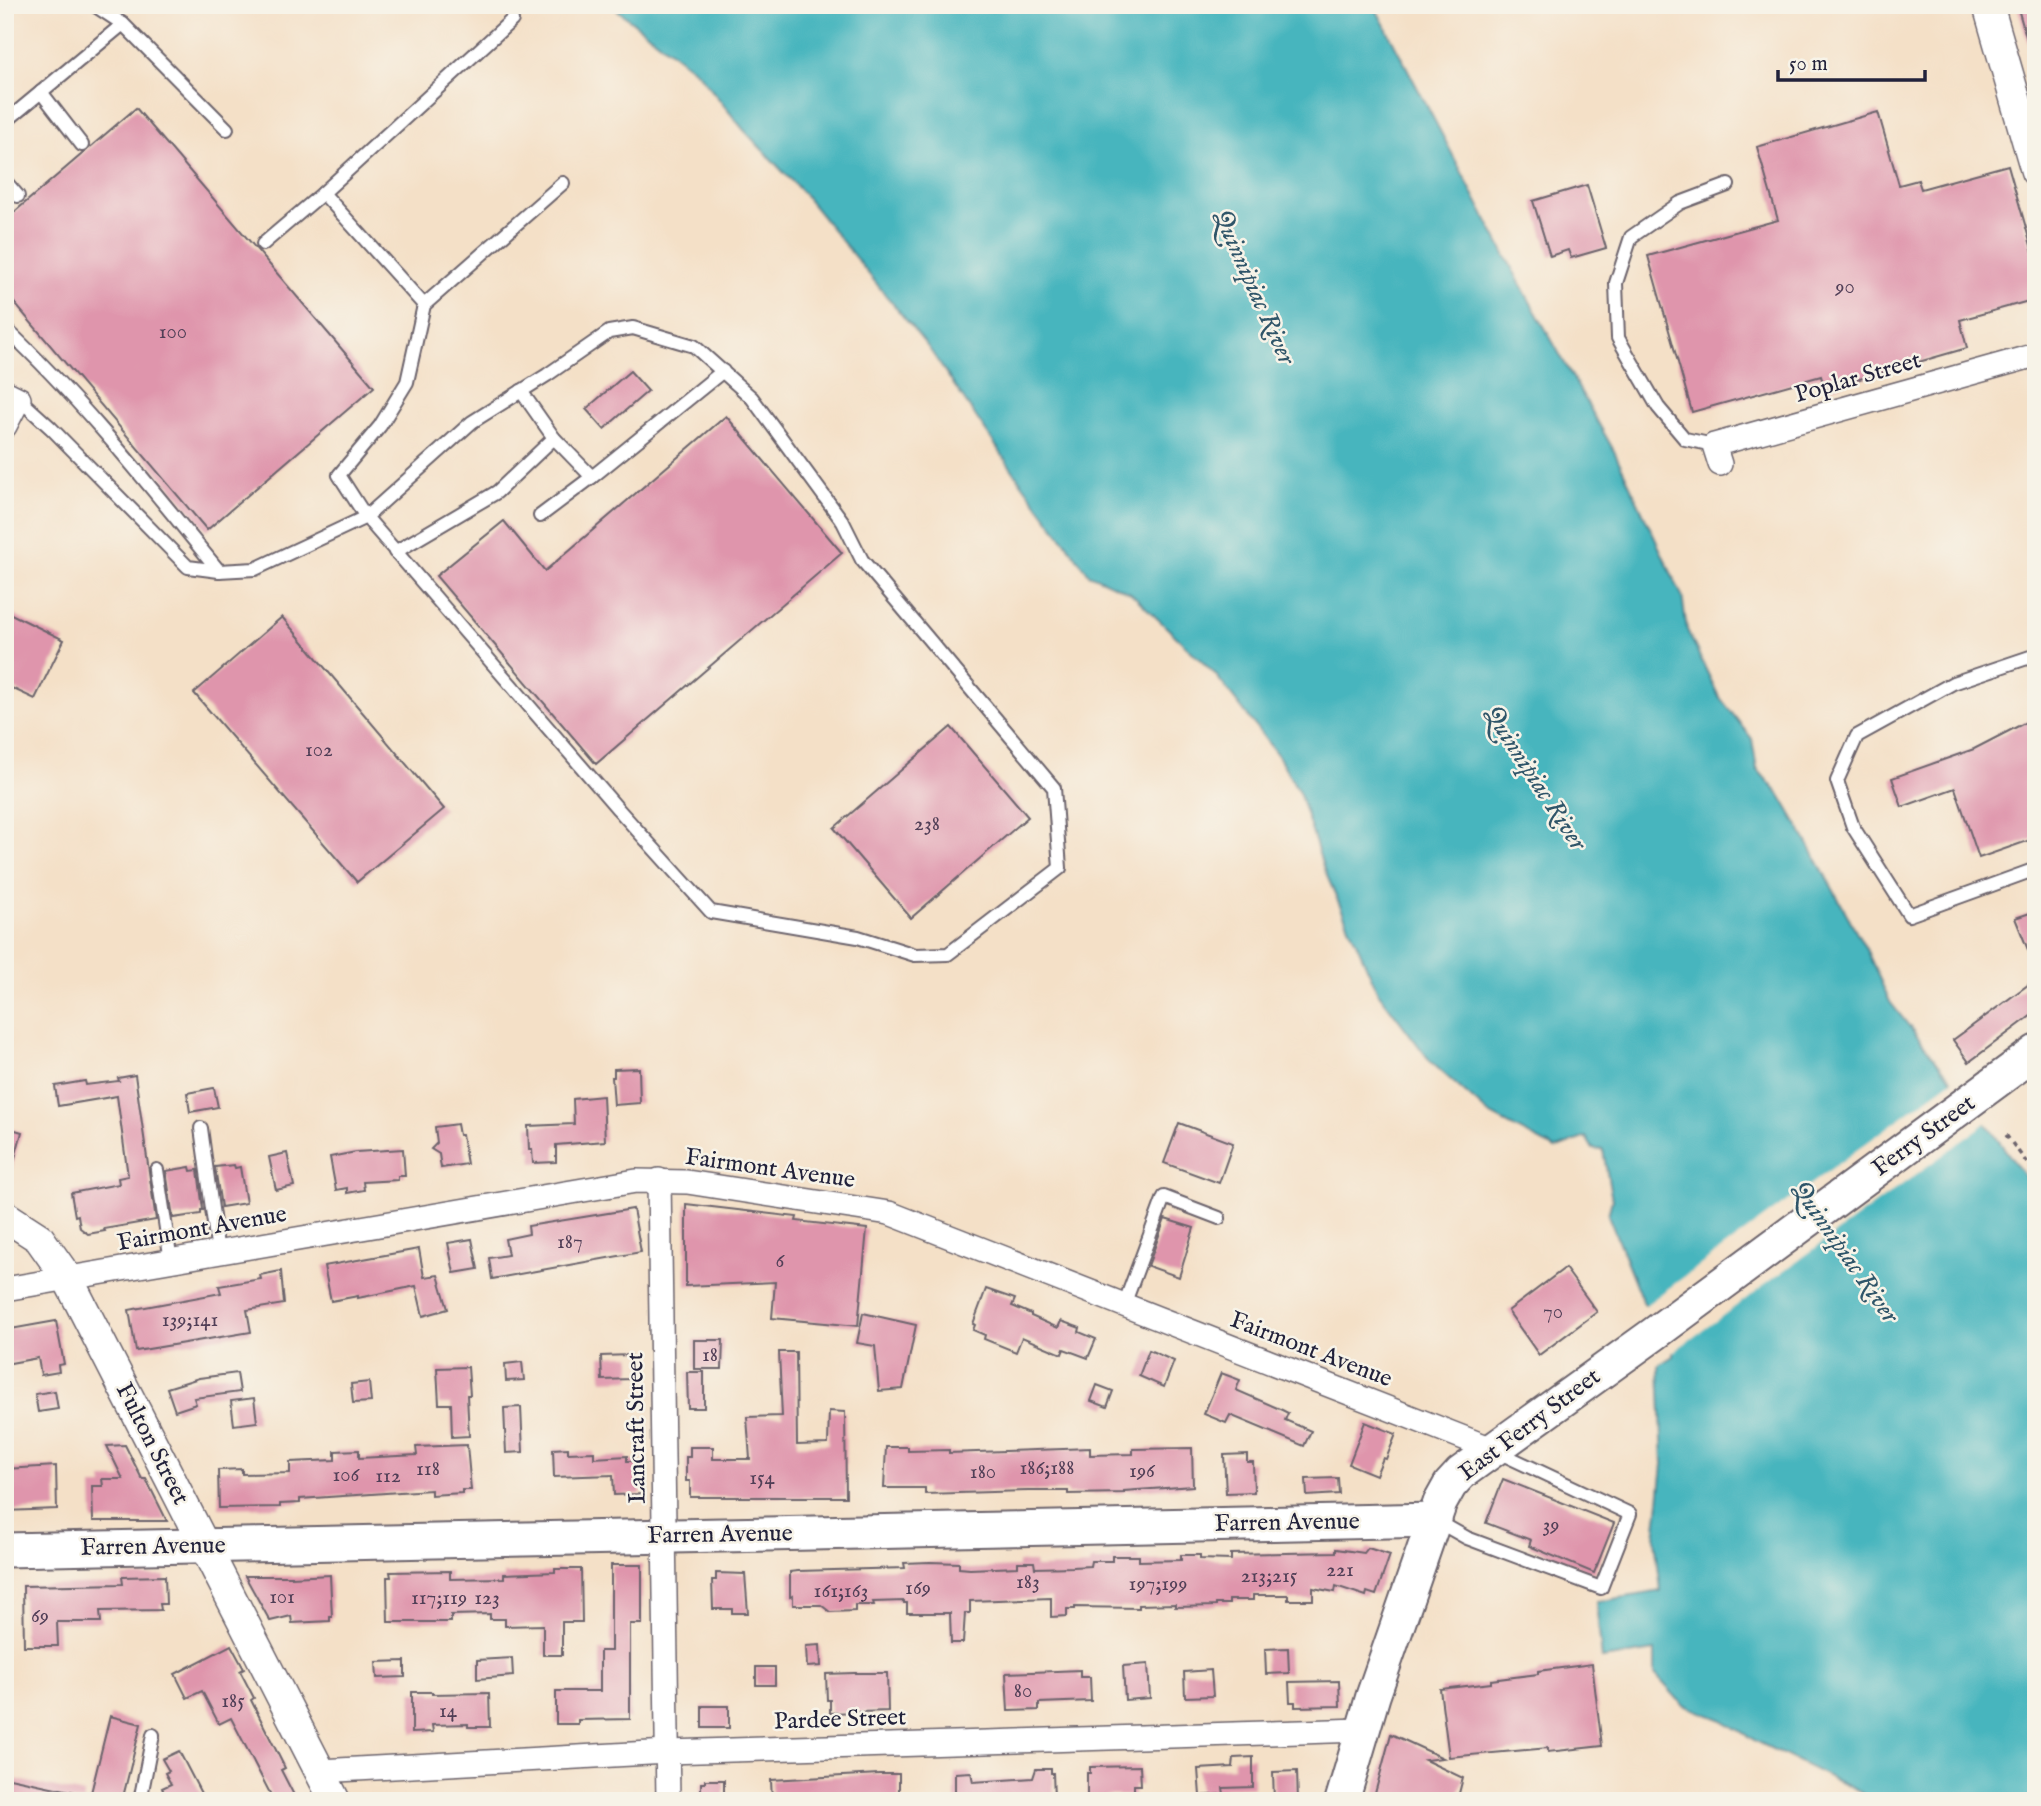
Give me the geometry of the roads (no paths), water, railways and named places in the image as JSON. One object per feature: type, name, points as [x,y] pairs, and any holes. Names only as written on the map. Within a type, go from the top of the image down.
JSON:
[{"type":"main road","name":"Ferry Street","points":[[1812,1218],[2036,1052]]},
{"type":"main road","name":"East Ferry Street","points":[[1342,1801],[1362,1730],[1434,1520],[1450,1485],[1492,1449],[1812,1218]]},
{"type":"main road","name":"Farren Avenue","points":[[5,1550],[1434,1520]]},
{"type":"street","points":[[1988,5],[2036,171]]},
{"type":"street","name":"Poplar Street","points":[[1717,454],[2036,355]]},
{"type":"street","points":[[6,426],[12,395]]},
{"type":"street","name":"Lancraft Street","points":[[659,1180],[668,1801]]},
{"type":"street","name":"Fairmont Avenue","points":[[5,1289],[636,1181],[687,1182],[889,1213],[1492,1449]]},
{"type":"street","name":"Fulton Street","points":[[5,1216],[39,1238],[68,1279],[335,1801]]},
{"type":"street","name":"Pardee Street","points":[[320,1771],[668,1752],[1362,1730]]},
{"type":"lane","points":[[94,5],[123,24],[227,129]]},
{"type":"lane","points":[[262,244],[323,193],[512,20]]},
{"type":"lane","points":[[8,114],[41,92],[123,24]]},
{"type":"lane","points":[[41,92],[82,145]]},
{"type":"lane","points":[[5,181],[18,196]]},
{"type":"lane","points":[[12,395],[51,428],[188,567],[219,571],[254,569],[366,517],[472,422],[609,332],[633,327],[694,346],[752,398],[843,522],[862,560],[1054,788],[1060,868],[948,954],[915,955],[858,937],[711,912],[609,799],[366,517],[339,475],[380,426],[407,382],[424,304],[563,183]]},
{"type":"lane","points":[[1717,454],[1685,439],[1658,407],[1618,338],[1616,283],[1631,237],[1680,203],[1728,185]]},
{"type":"lane","points":[[323,193],[424,304]]},
{"type":"lane","points":[[5,328],[39,360],[145,480],[219,571]]},
{"type":"lane","points":[[540,516],[723,371]]},
{"type":"lane","points":[[521,391],[554,438],[592,477]]},
{"type":"lane","points":[[395,551],[497,492],[554,438]]},
{"type":"lane","points":[[2036,655],[1953,683],[1857,736],[1837,781],[1853,827],[1909,915],[2036,869]]},
{"type":"lane","points":[[201,1128],[218,1253]]},
{"type":"lane","points":[[157,1170],[171,1261]]},
{"type":"lane","points":[[1124,1304],[1164,1197],[1219,1218]]},
{"type":"lane","points":[[1434,1520],[1468,1538],[1601,1588],[1630,1514],[1492,1449]]},
{"type":"lane","points":[[140,1801],[153,1735]]},
{"type":"water","name":"Quinnipiac River","points":[[611,5],[1374,5],[1523,289],[1614,451],[1682,596],[1687,630],[1718,695],[1752,739],[1757,769],[1780,795],[1802,833],[1866,949],[1890,1002],[1985,1122],[2036,1192],[2036,1801],[1878,1801],[1756,1741],[1722,1720],[1683,1705],[1655,1674],[1655,1651],[1602,1659],[1596,1602],[1661,1591],[1655,1538],[1663,1464],[1659,1365],[1673,1356],[1673,1344],[1642,1300],[1608,1215],[1612,1200],[1603,1150],[1593,1149],[1586,1137],[1555,1149],[1489,1114],[1431,1062],[1378,992],[1324,869],[1299,792],[1279,757],[1215,674],[1131,593],[1089,574],[1016,475],[928,347],[803,193],[743,129],[698,73]]}]
